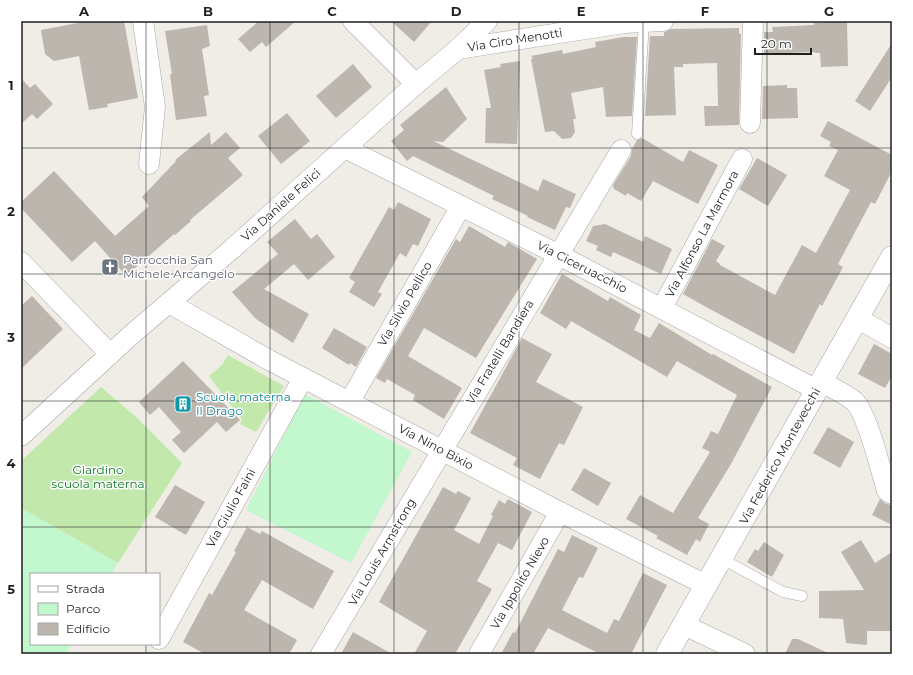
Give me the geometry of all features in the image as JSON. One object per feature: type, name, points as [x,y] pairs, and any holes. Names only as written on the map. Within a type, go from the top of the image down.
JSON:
[{"type":"street","points":[[143,21],[155,107],[149,164]]},
{"type":"street","points":[[353,21],[416,84]]},
{"type":"street","name":"Via Daniele Felici","points":[[21,436],[110,354],[232,250],[416,84],[458,49],[487,21]]},
{"type":"street","name":"Via Ciro Menotti","points":[[458,49],[624,23],[663,21]]},
{"type":"street","points":[[750,123],[753,21]]},
{"type":"street","name":"Via Ciceruacchio","points":[[345,148],[662,308],[854,402],[861,409],[887,491],[892,494]]},
{"type":"street","name":"Via Fratelli Bandiera","points":[[442,450],[621,150]]},
{"type":"street","name":"Via Alfonso La Marmora","points":[[662,308],[742,159]]},
{"type":"street","name":"Via Silvio Pellico","points":[[350,401],[461,206]]},
{"type":"street","name":"Via Federico Montevecchi","points":[[667,654],[892,257]]},
{"type":"street","points":[[21,262],[110,354]]},
{"type":"street","name":"Via Nino Bixio","points":[[169,303],[303,378],[350,401],[560,512],[706,585]]},
{"type":"street","points":[[857,318],[892,338]]},
{"type":"street","name":"Via Giulio Faini","points":[[160,637],[303,378]]},
{"type":"street","name":"Via Louis Armstrong","points":[[321,654],[442,450]]},
{"type":"street","name":"Via Ippolito Nievo","points":[[479,654],[560,512]]},
{"type":"street","points":[[684,625],[745,654]]},
{"type":"street","points":[[151,654],[156,645]]},
{"type":"lane","points":[[637,134],[644,22]]},
{"type":"lane","points":[[722,559],[783,592],[802,596]]},
{"type":"green space","points":[[228,355],[284,386],[256,432],[240,424],[242,420],[209,376],[222,365]]},
{"type":"green space","name":"Giardino scuola materna","points":[[101,387],[135,416],[182,463],[118,563],[21,508],[21,461]]},
{"type":"green space","points":[[305,394],[412,452],[351,563],[246,510]]},
{"type":"green space","points":[[21,508],[118,563],[113,573],[30,573],[30,645],[71,645],[66,654],[21,654]]},
{"type":"building","points":[[88,21],[124,21],[138,98],[107,104],[108,107],[89,110],[79,56],[54,61],[45,54],[41,30]]},
{"type":"building","points":[[259,21],[296,21],[266,47],[262,42],[250,52],[238,39]]},
{"type":"building","points":[[391,21],[432,21],[414,42]]},
{"type":"building","points":[[847,21],[848,66],[821,67],[820,53],[815,52],[764,54],[764,32],[773,32],[772,27],[814,25],[814,23]]},
{"type":"building","points":[[207,25],[210,46],[202,49],[209,95],[204,96],[207,116],[176,120],[170,74],[172,74],[165,31]]},
{"type":"building","points":[[739,28],[739,34],[741,33],[739,125],[705,126],[704,106],[718,106],[717,63],[683,64],[683,67],[674,67],[676,115],[645,116],[650,36],[664,36],[664,32],[671,29]]},
{"type":"building","points":[[624,37],[637,37],[632,116],[606,117],[603,87],[571,93],[576,119],[573,119],[575,132],[571,138],[562,139],[554,131],[545,132],[531,59],[533,58],[531,56],[562,50],[563,54],[596,47],[595,42]]},
{"type":"building","points":[[892,43],[892,77],[870,111],[855,101]]},
{"type":"building","points":[[520,61],[517,144],[485,143],[486,108],[491,108],[484,70],[501,67],[500,64]]},
{"type":"building","points":[[353,64],[372,87],[336,118],[316,96]]},
{"type":"building","points":[[21,78],[30,88],[35,84],[53,104],[37,119],[32,114],[21,124]]},
{"type":"building","points":[[787,85],[787,88],[797,88],[798,118],[762,119],[763,86]]},
{"type":"building","points":[[446,87],[467,119],[443,142],[433,141],[538,191],[543,179],[576,194],[570,208],[566,207],[555,230],[492,199],[494,196],[413,156],[407,161],[391,141],[404,130],[400,125]]},
{"type":"building","points":[[287,113],[310,141],[281,164],[258,136]]},
{"type":"building","points":[[828,121],[892,155],[892,171],[875,204],[871,202],[838,264],[843,267],[822,306],[820,304],[794,354],[683,294],[712,239],[725,246],[716,261],[720,265],[775,295],[802,245],[816,253],[850,190],[824,176],[838,150],[829,146],[831,142],[820,136]]},
{"type":"building","points":[[210,132],[211,145],[226,132],[240,148],[228,158],[243,175],[126,276],[95,241],[72,262],[21,208],[21,202],[54,171],[115,236],[149,206],[142,197],[176,161],[175,160]]},
{"type":"building","points":[[642,138],[683,162],[689,150],[718,165],[698,204],[653,181],[641,201],[627,193],[626,196],[614,189],[613,185],[631,156],[632,149],[637,140]]},
{"type":"building","points":[[757,158],[787,175],[768,206],[739,189]]},
{"type":"building","points":[[398,202],[431,219],[418,246],[413,244],[406,257],[400,253],[378,292],[382,294],[374,307],[349,292],[355,282],[349,278],[389,207],[394,210]]},
{"type":"building","points":[[295,219],[311,239],[317,234],[335,257],[308,280],[294,264],[264,289],[309,314],[293,343],[256,319],[232,292],[278,254],[267,242]]},
{"type":"building","points":[[605,224],[643,242],[645,236],[672,249],[661,274],[613,252],[611,257],[596,250],[598,246],[586,241],[593,226]]},
{"type":"building","points":[[469,226],[505,247],[508,242],[537,259],[476,358],[424,328],[408,356],[462,388],[444,419],[413,400],[415,395],[387,379],[385,383],[376,378],[456,239],[460,242]]},
{"type":"building","points":[[562,274],[608,301],[610,297],[641,315],[634,330],[650,338],[659,323],[712,355],[713,354],[772,387],[731,464],[698,518],[709,524],[700,542],[696,539],[687,555],[656,538],[658,536],[626,519],[640,495],[673,513],[710,452],[702,448],[711,431],[718,434],[737,395],[677,361],[667,377],[571,321],[566,329],[540,313]]},
{"type":"building","points":[[32,296],[63,329],[21,369],[21,306]]},
{"type":"building","points":[[334,328],[367,347],[356,367],[350,363],[349,365],[322,348]]},
{"type":"building","points":[[522,338],[552,354],[536,382],[583,407],[564,445],[559,443],[540,479],[513,465],[517,458],[470,433]]},
{"type":"building","points":[[874,344],[892,354],[892,376],[885,388],[858,374]]},
{"type":"building","name":"Scuola materna Il Drago","points":[[183,361],[240,420],[226,432],[217,422],[184,453],[172,440],[181,432],[159,407],[150,415],[139,402]]},
{"type":"building","points":[[828,427],[854,442],[840,468],[813,453]]},
{"type":"building","points":[[584,468],[611,483],[598,506],[571,490]]},
{"type":"building","points":[[175,485],[205,502],[186,535],[155,517]]},
{"type":"building","points":[[443,487],[456,494],[458,491],[471,498],[454,530],[479,544],[499,500],[505,504],[508,499],[532,512],[512,550],[498,543],[477,581],[492,589],[455,654],[414,654],[427,631],[379,602]]},
{"type":"building","points":[[880,499],[886,504],[892,505],[892,525],[872,515]]},
{"type":"building","points":[[247,527],[260,534],[262,531],[334,571],[313,609],[262,580],[244,610],[297,640],[289,654],[205,654],[183,642],[209,593],[212,595],[236,552],[234,551]]},
{"type":"building","points":[[572,535],[598,548],[583,578],[579,577],[562,610],[607,633],[614,619],[619,621],[643,573],[667,585],[631,654],[600,654],[548,628],[533,654],[501,654],[513,632],[515,633],[558,549],[564,552]]},
{"type":"building","points":[[861,540],[875,563],[892,552],[892,631],[867,631],[867,645],[846,643],[843,619],[819,618],[819,591],[864,590],[841,552]]},
{"type":"building","points":[[764,542],[784,555],[772,577],[747,562],[755,549],[758,551]]},
{"type":"building","points":[[353,632],[392,654],[341,654]]},
{"type":"building","points":[[792,639],[798,639],[830,654],[785,654]]},
{"type":"place","name":"Parrocchia San Michele Arcangelo","points":[[110,267]]},
{"type":"place","name":"Scuola materna Il Drago","points":[[183,404]]}]
